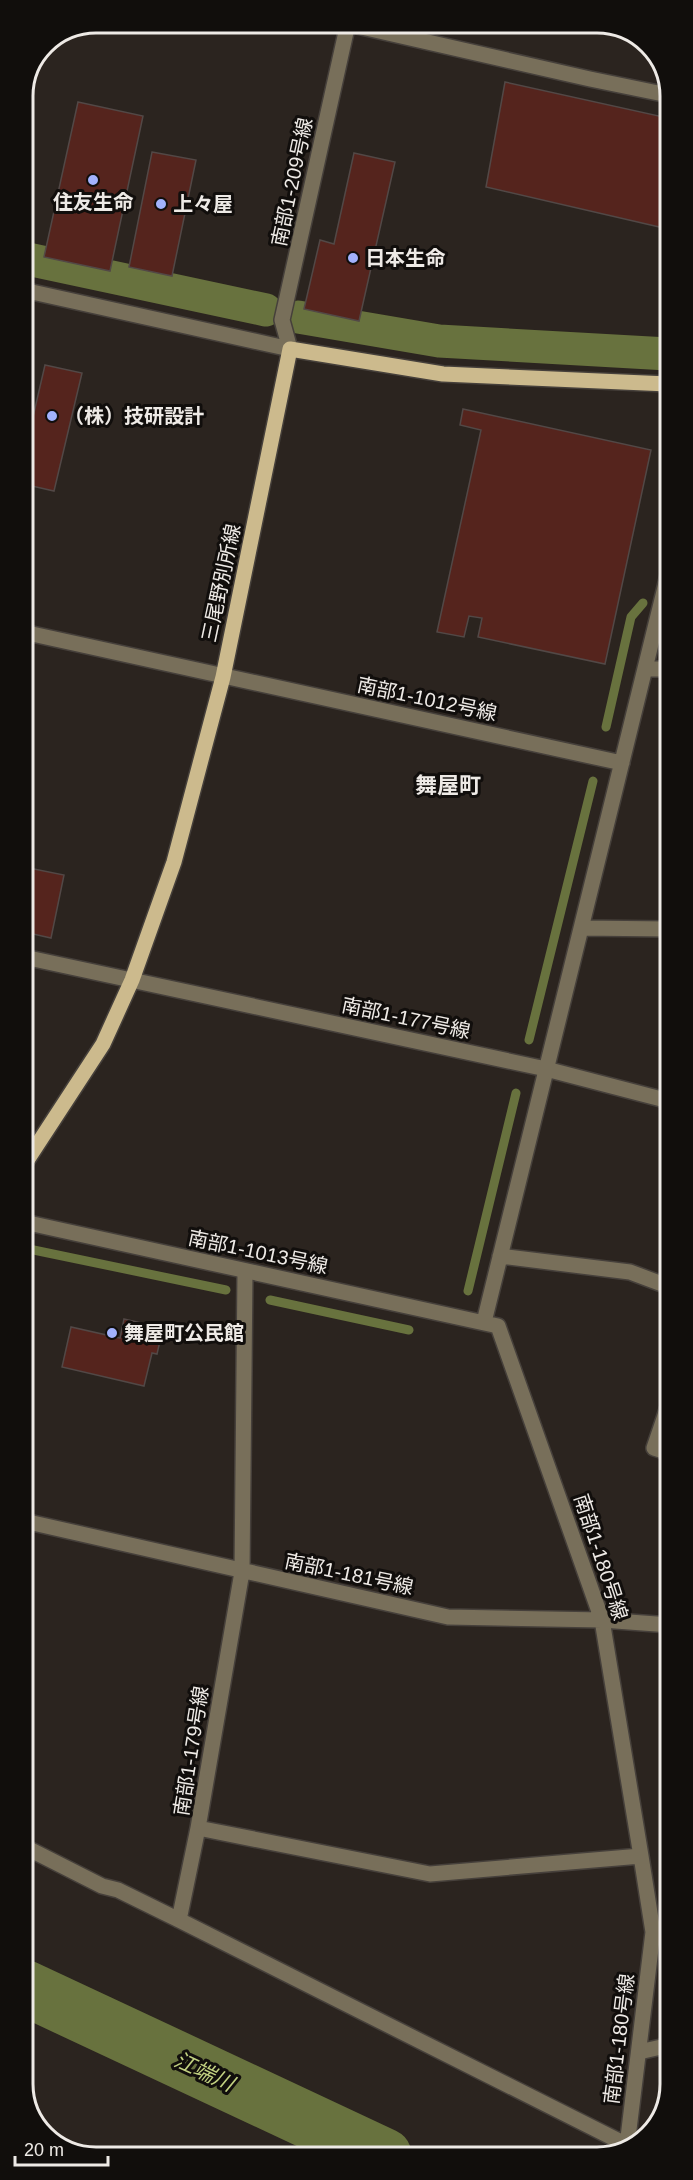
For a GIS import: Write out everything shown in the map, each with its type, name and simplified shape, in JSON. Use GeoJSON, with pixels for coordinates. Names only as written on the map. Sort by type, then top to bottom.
{"type":"FeatureCollection","features":[{"type":"Feature","properties":{"kind":"main road"},"geometry":{"type":"LineString","coordinates":[[291,349],[443,374],[660,384]]}},
{"type":"Feature","properties":{"kind":"main road","name":"三尾野別所線"},"geometry":{"type":"LineString","coordinates":[[33,1152],[103,1044],[132,980],[174,862],[223,677],[291,349]]}},
{"type":"Feature","properties":{"kind":"street","name":"南部1-209号線"},"geometry":{"type":"LineString","coordinates":[[291,349],[282,320],[345,33]]}},
{"type":"Feature","properties":{"kind":"street"},"geometry":{"type":"LineString","coordinates":[[390,33],[660,93]]}},
{"type":"Feature","properties":{"kind":"street"},"geometry":{"type":"LineString","coordinates":[[33,292],[291,349]]}},
{"type":"Feature","properties":{"kind":"street"},"geometry":{"type":"LineString","coordinates":[[484,1322],[660,609]]}},
{"type":"Feature","properties":{"kind":"street","name":"南部1-1012号線"},"geometry":{"type":"LineString","coordinates":[[33,634],[622,763]]}},
{"type":"Feature","properties":{"kind":"street"},"geometry":{"type":"LineString","coordinates":[[646,669],[660,669]]}},
{"type":"Feature","properties":{"kind":"street"},"geometry":{"type":"LineString","coordinates":[[581,928],[660,929]]}},
{"type":"Feature","properties":{"kind":"street","name":"南部1-177号線"},"geometry":{"type":"LineString","coordinates":[[33,959],[546,1069],[660,1099]]}},
{"type":"Feature","properties":{"kind":"street","name":"南部1-1013号線"},"geometry":{"type":"LineString","coordinates":[[33,1224],[245,1272],[484,1322]]}},
{"type":"Feature","properties":{"kind":"street"},"geometry":{"type":"LineString","coordinates":[[500,1256],[630,1272],[660,1283]]}},
{"type":"Feature","properties":{"kind":"street","name":"南部1-179号線"},"geometry":{"type":"LineString","coordinates":[[245,1272],[242,1572],[198,1828],[430,1874],[641,1856]]}},
{"type":"Feature","properties":{"kind":"street","name":"南部1-180号線"},"geometry":{"type":"LineString","coordinates":[[484,1322],[498,1326],[602,1620],[653,1932],[629,2138]]}},
{"type":"Feature","properties":{"kind":"street"},"geometry":{"type":"LineString","coordinates":[[660,1430],[654,1448],[660,1450]]}},
{"type":"Feature","properties":{"kind":"street","name":"南部1-181号線"},"geometry":{"type":"LineString","coordinates":[[33,1523],[448,1617],[602,1620],[660,1624]]}},
{"type":"Feature","properties":{"kind":"street"},"geometry":{"type":"LineString","coordinates":[[179,1920],[198,1828]]}},
{"type":"Feature","properties":{"kind":"street"},"geometry":{"type":"LineString","coordinates":[[33,1851],[102,1886],[118,1890],[179,1920],[621,2142]]}},
{"type":"Feature","properties":{"kind":"street"},"geometry":{"type":"LineString","coordinates":[[639,2052],[660,2047]]}},
{"type":"Feature","properties":{"kind":"building"},"geometry":{"type":"Polygon","coordinates":[[[505,82],[660,116],[660,227],[486,187],[505,82]]]}},
{"type":"Feature","properties":{"kind":"building"},"geometry":{"type":"Polygon","coordinates":[[[78,102],[143,116],[110,271],[44,257],[78,102]]]}},
{"type":"Feature","properties":{"kind":"building"},"geometry":{"type":"Polygon","coordinates":[[[152,152],[196,160],[172,276],[129,267],[152,152]]]}},
{"type":"Feature","properties":{"kind":"building"},"geometry":{"type":"Polygon","coordinates":[[[354,153],[395,162],[359,321],[304,309],[320,240],[334,244],[354,153]]]}},
{"type":"Feature","properties":{"kind":"building","name":"（株）技研設計"},"geometry":{"type":"Polygon","coordinates":[[[45,365],[82,373],[54,491],[33,486],[33,417],[45,365]]]}},
{"type":"Feature","properties":{"kind":"building"},"geometry":{"type":"Polygon","coordinates":[[[463,409],[651,450],[605,664],[478,637],[482,618],[469,616],[464,637],[437,632],[481,430],[460,425],[463,409]]]}},
{"type":"Feature","properties":{"kind":"building"},"geometry":{"type":"Polygon","coordinates":[[[33,869],[64,875],[51,938],[33,934],[33,869]]]}},
{"type":"Feature","properties":{"kind":"building"},"geometry":{"type":"Polygon","coordinates":[[[124,1319],[163,1328],[157,1354],[152,1353],[144,1386],[62,1367],[71,1327],[120,1338],[124,1319]]]}},
{"type":"Feature","properties":{"kind":"waterway"},"geometry":{"type":"LineString","coordinates":[[33,260],[266,310]]}},
{"type":"Feature","properties":{"kind":"waterway"},"geometry":{"type":"LineString","coordinates":[[298,317],[439,341],[660,354]]}},
{"type":"Feature","properties":{"kind":"waterway"},"geometry":{"type":"LineString","coordinates":[[606,727],[631,617],[643,603]]}},
{"type":"Feature","properties":{"kind":"waterway"},"geometry":{"type":"LineString","coordinates":[[529,1040],[593,781]]}},
{"type":"Feature","properties":{"kind":"waterway"},"geometry":{"type":"LineString","coordinates":[[468,1291],[516,1093]]}},
{"type":"Feature","properties":{"kind":"waterway"},"geometry":{"type":"LineString","coordinates":[[33,1250],[226,1290]]}},
{"type":"Feature","properties":{"kind":"waterway"},"geometry":{"type":"LineString","coordinates":[[270,1300],[409,1330]]}},
{"type":"Feature","properties":{"kind":"waterway","name":"江端川"},"geometry":{"type":"LineString","coordinates":[[33,1992],[365,2147]]}},
{"type":"Feature","properties":{"kind":"place","name":"住友生命"},"geometry":{"type":"Point","coordinates":[93,180]}},
{"type":"Feature","properties":{"kind":"place","name":"上々屋"},"geometry":{"type":"Point","coordinates":[161,204]}},
{"type":"Feature","properties":{"kind":"place","name":"日本生命"},"geometry":{"type":"Point","coordinates":[353,258]}},
{"type":"Feature","properties":{"kind":"place","name":"（株）技研設計"},"geometry":{"type":"Point","coordinates":[52,416]}},
{"type":"Feature","properties":{"kind":"place","name":"舞屋町公民館"},"geometry":{"type":"Point","coordinates":[112,1333]}},
{"type":"Feature","properties":{"kind":"district","name":"舞屋町"},"geometry":{"type":"Point","coordinates":[448,785]}}]}
